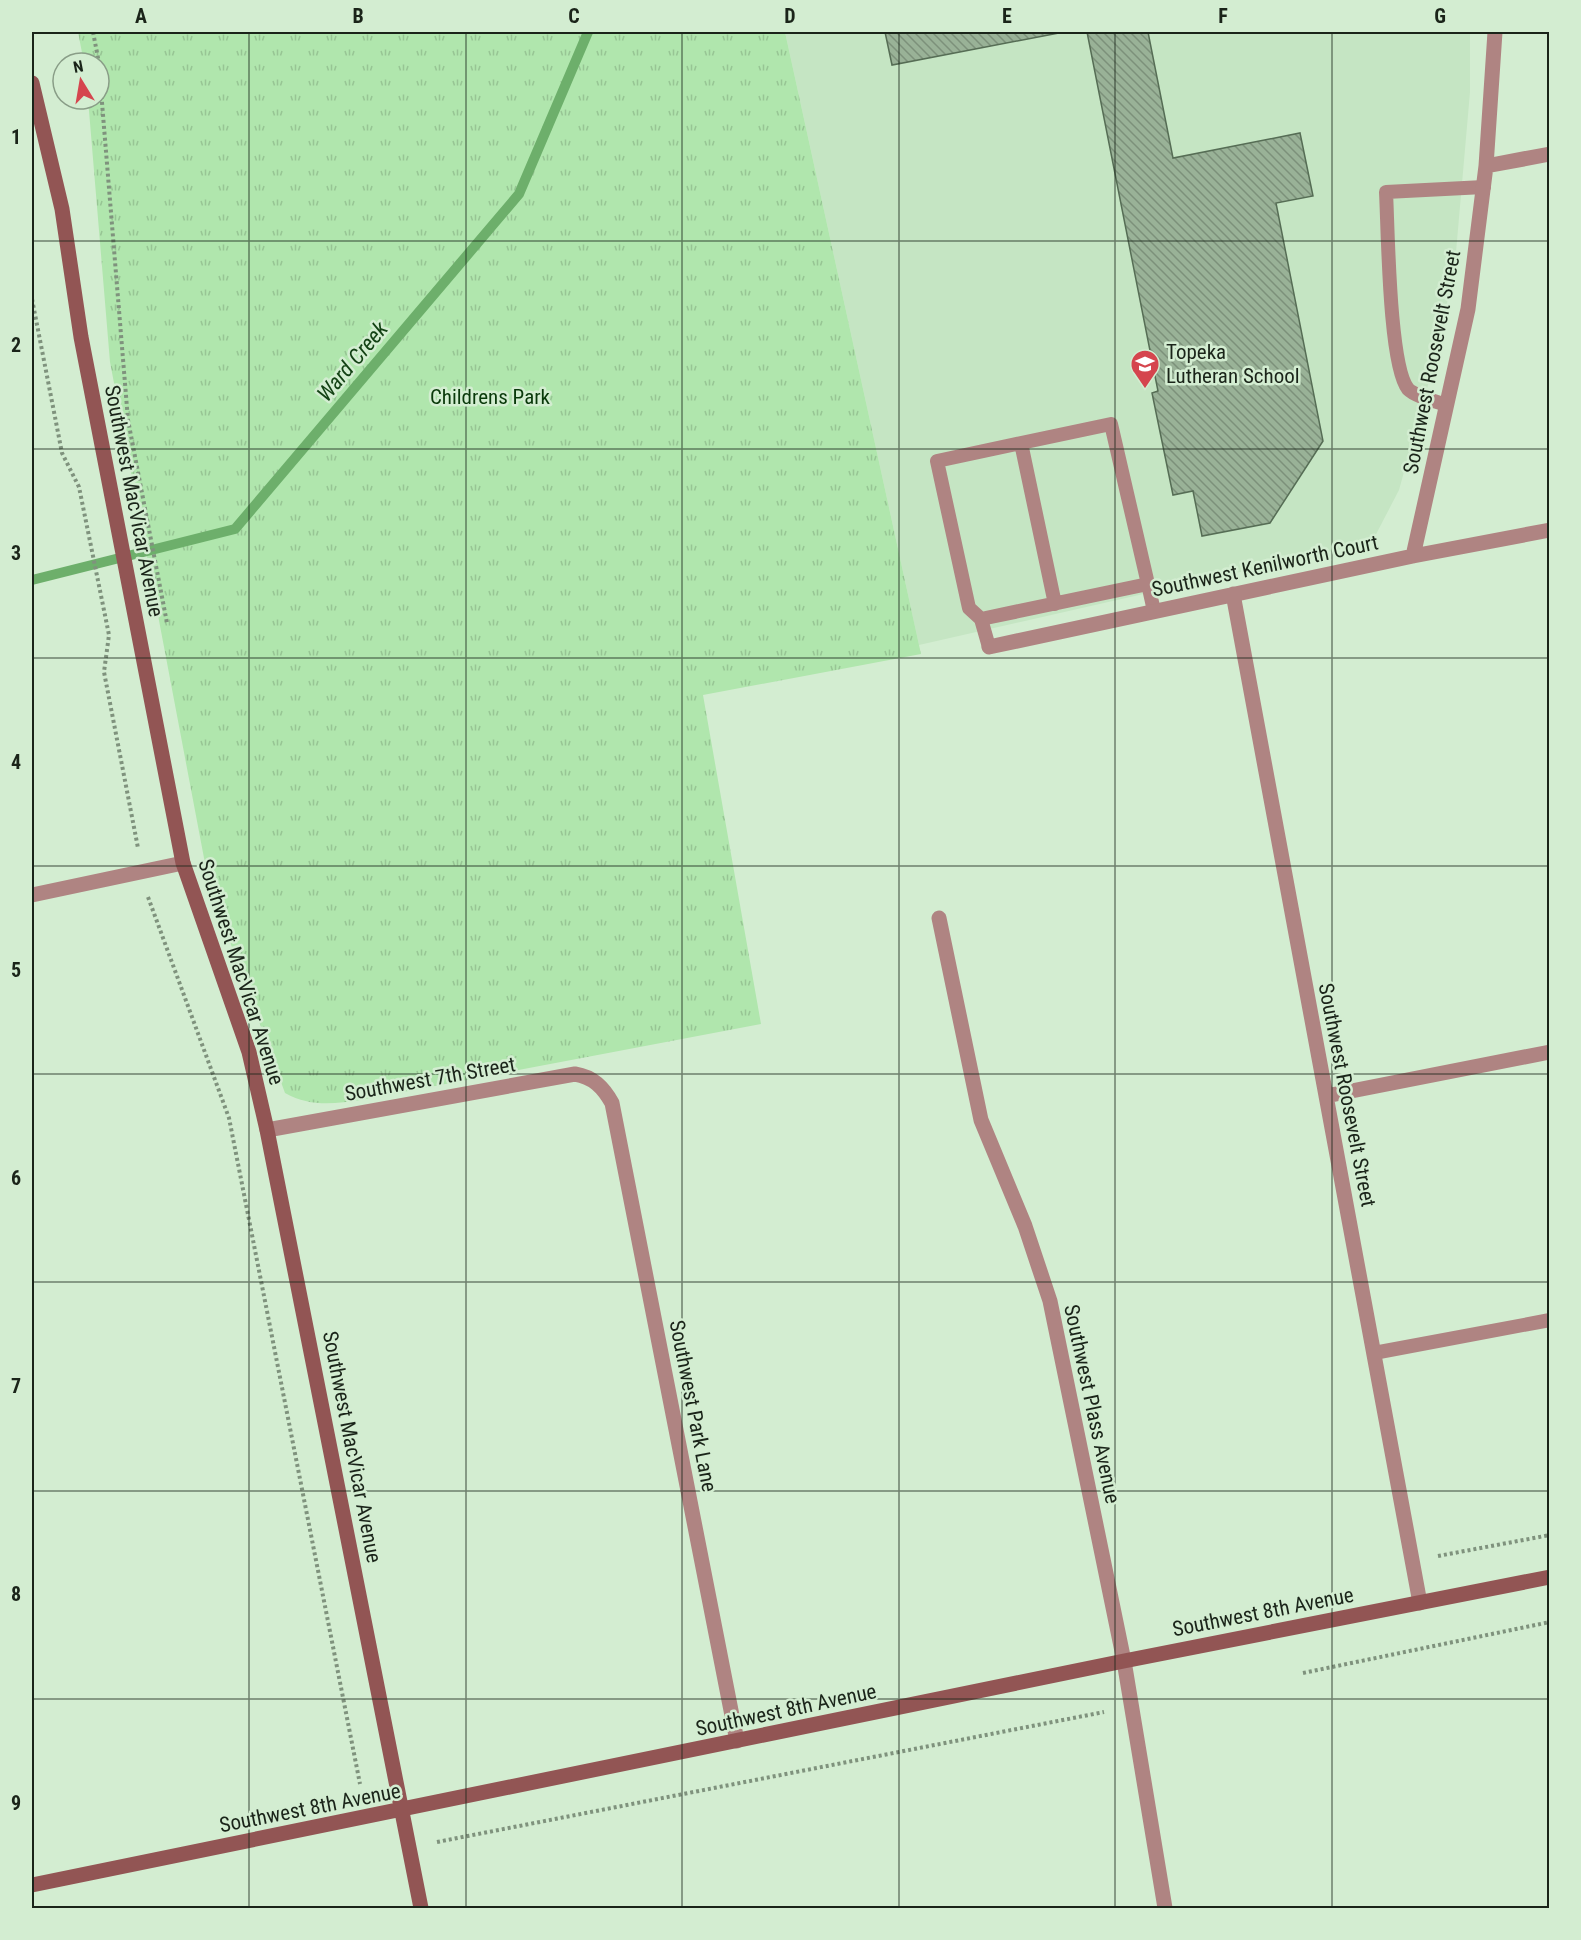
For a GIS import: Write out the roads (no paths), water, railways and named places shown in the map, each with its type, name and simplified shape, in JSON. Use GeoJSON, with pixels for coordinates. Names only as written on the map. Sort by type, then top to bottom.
{"type":"FeatureCollection","features":[{"type":"Feature","properties":{"kind":"street","name":"Southwest Roosevelt Street"},"geometry":{"type":"LineString","coordinates":[[1413,556],[1468,309],[1484,187],[1495,32]]}},
{"type":"Feature","properties":{"kind":"street","name":"Southwest MacVicar Avenue"},"geometry":{"type":"LineString","coordinates":[[32,83],[62,209],[81,338],[183,863],[249,1052],[267,1130],[421,1908]]}},
{"type":"Feature","properties":{"kind":"street"},"geometry":{"type":"LineString","coordinates":[[1486,166],[1550,154]]}},
{"type":"Feature","properties":{"kind":"street","name":"Southwest Kenilworth Court"},"geometry":{"type":"LineString","coordinates":[[989,647],[1413,556],[1550,530]]}},
{"type":"Feature","properties":{"kind":"street","name":"Southwest Roosevelt Street"},"geometry":{"type":"LineString","coordinates":[[1233,594],[1420,1603]]}},
{"type":"Feature","properties":{"kind":"street"},"geometry":{"type":"LineString","coordinates":[[32,895],[183,863]]}},
{"type":"Feature","properties":{"kind":"street","name":"Southwest Plass Avenue"},"geometry":{"type":"LineString","coordinates":[[939,918],[981,1120],[1025,1226],[1050,1301],[1124,1661],[1166,1908]]}},
{"type":"Feature","properties":{"kind":"street"},"geometry":{"type":"LineString","coordinates":[[1326,1096],[1550,1052]]}},
{"type":"Feature","properties":{"kind":"street","name":"Southwest 7th Street"},"geometry":{"type":"LineString","coordinates":[[267,1130],[575,1074],[587,1076],[597,1084]]}},
{"type":"Feature","properties":{"kind":"street","name":"Southwest Park Lane"},"geometry":{"type":"LineString","coordinates":[[597,1084],[612,1103],[737,1741]]}},
{"type":"Feature","properties":{"kind":"street","name":"Southwest 8th Avenue"},"geometry":{"type":"LineString","coordinates":[[32,1885],[403,1811],[1124,1661],[1550,1577]]}},
{"type":"Feature","properties":{"kind":"lane"},"geometry":{"type":"LineString","coordinates":[[1446,405],[1409,390],[1401,375],[1395,338],[1386,192],[1484,187]]}},
{"type":"Feature","properties":{"kind":"lane"},"geometry":{"type":"LineString","coordinates":[[989,647],[981,620],[969,608],[937,461],[1111,424],[1155,610]]}},
{"type":"Feature","properties":{"kind":"lane"},"geometry":{"type":"LineString","coordinates":[[1021,443],[1055,604]]}},
{"type":"Feature","properties":{"kind":"lane"},"geometry":{"type":"LineString","coordinates":[[981,620],[1148,584]]}},
{"type":"Feature","properties":{"kind":"lane"},"geometry":{"type":"LineString","coordinates":[[1374,1353],[1550,1320]]}},
{"type":"Feature","properties":{"kind":"waterway","name":"Ward Creek"},"geometry":{"type":"LineString","coordinates":[[32,580],[235,529],[519,194],[588,32]]}},
{"type":"Feature","properties":{"kind":"place","name":"Topeka Lutheran School"},"geometry":{"type":"Point","coordinates":[1145,390]}},
{"type":"Feature","properties":{"kind":"park label","name":"Childrens Park"},"geometry":{"type":"Point","coordinates":[490,397]}}]}
